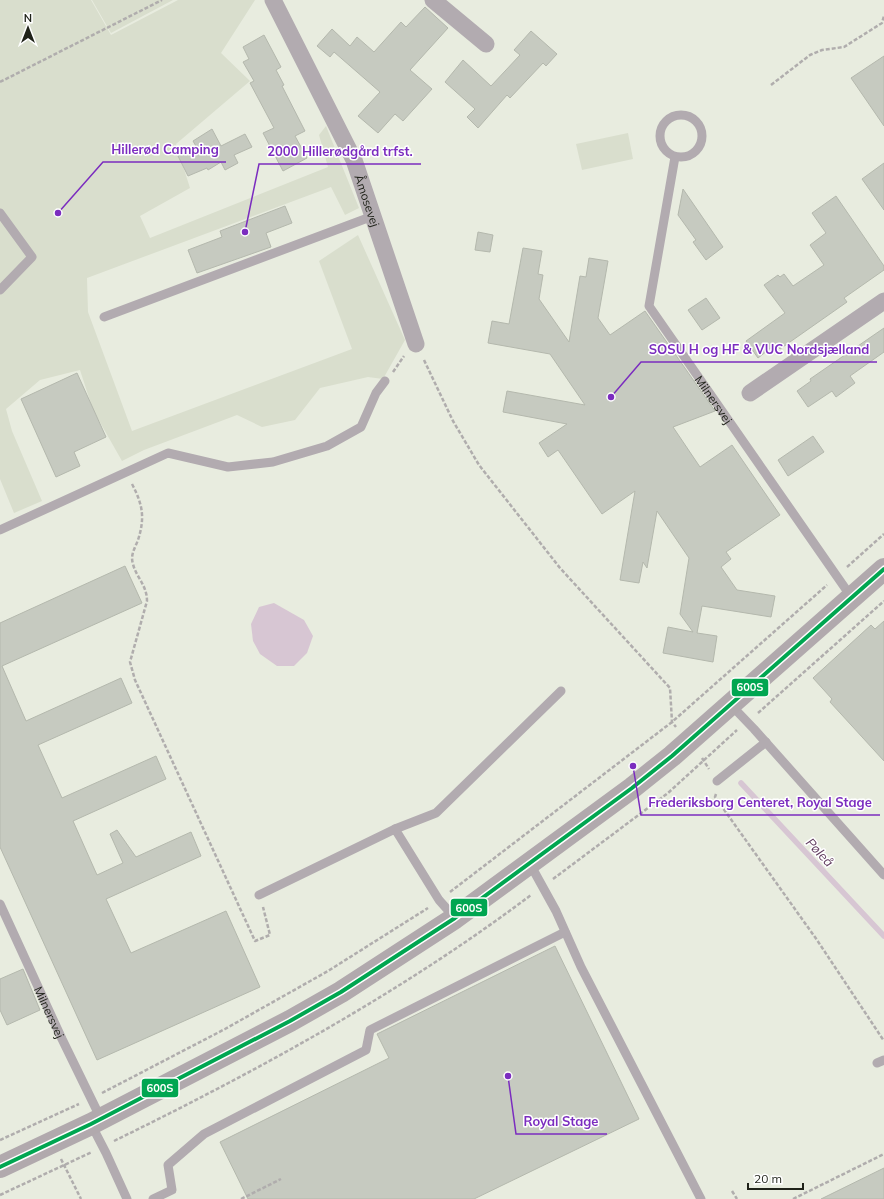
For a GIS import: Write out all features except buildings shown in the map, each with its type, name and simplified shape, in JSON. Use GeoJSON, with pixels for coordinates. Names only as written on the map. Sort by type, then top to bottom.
{"type":"FeatureCollection","features":[{"type":"Feature","properties":{"kind":"street","name":"Åmosevej"},"geometry":{"type":"LineString","coordinates":[[272,0],[354,160],[416,344]]}},
{"type":"Feature","properties":{"kind":"street"},"geometry":{"type":"LineString","coordinates":[[433,0],[486,44]]}},
{"type":"Feature","properties":{"kind":"street"},"geometry":{"type":"LineString","coordinates":[[750,393],[884,301]]}},
{"type":"Feature","properties":{"kind":"street"},"geometry":{"type":"LineString","coordinates":[[0,1167],[96,1122],[310,1010],[352,986],[455,918],[632,788],[672,756],[884,569]]}},
{"type":"Feature","properties":{"kind":"lane"},"geometry":{"type":"LineString","coordinates":[[684,115],[697,122],[702,134],[702,140],[700,146],[691,156],[686,158],[675,157],[663,149],[660,142],[661,128],[670,117],[684,115]]}},
{"type":"Feature","properties":{"kind":"lane","name":"Milnersvej"},"geometry":{"type":"LineString","coordinates":[[675,157],[649,306],[852,598]]}},
{"type":"Feature","properties":{"kind":"lane"},"geometry":{"type":"LineString","coordinates":[[0,213],[32,257],[0,290]]}},
{"type":"Feature","properties":{"kind":"lane"},"geometry":{"type":"LineString","coordinates":[[104,317],[373,216]]}},
{"type":"Feature","properties":{"kind":"lane"},"geometry":{"type":"LineString","coordinates":[[1,527],[168,452],[228,467],[273,462],[327,446],[362,427],[376,393],[386,381]]}},
{"type":"Feature","properties":{"kind":"lane"},"geometry":{"type":"LineString","coordinates":[[259,895],[395,829],[436,813],[561,691]]}},
{"type":"Feature","properties":{"kind":"lane"},"geometry":{"type":"LineString","coordinates":[[730,705],[766,742],[884,875]]}},
{"type":"Feature","properties":{"kind":"lane"},"geometry":{"type":"LineString","coordinates":[[717,781],[766,742]]}},
{"type":"Feature","properties":{"kind":"lane"},"geometry":{"type":"LineString","coordinates":[[395,829],[439,900],[455,918]]}},
{"type":"Feature","properties":{"kind":"lane"},"geometry":{"type":"LineString","coordinates":[[530,864],[556,911],[581,967],[701,1199]]}},
{"type":"Feature","properties":{"kind":"lane","name":"Milnersvej"},"geometry":{"type":"LineString","coordinates":[[0,904],[91,1098],[96,1122],[106,1153],[127,1199]]}},
{"type":"Feature","properties":{"kind":"lane"},"geometry":{"type":"LineString","coordinates":[[154,1199],[172,1190],[168,1165],[204,1134],[366,1050],[370,1030],[565,932]]}},
{"type":"Feature","properties":{"kind":"path"},"geometry":{"type":"LineString","coordinates":[[0,82],[162,0]]}},
{"type":"Feature","properties":{"kind":"path"},"geometry":{"type":"LineString","coordinates":[[771,86],[810,55],[822,50],[844,47],[882,23],[884,16]]}},
{"type":"Feature","properties":{"kind":"path"},"geometry":{"type":"LineString","coordinates":[[386,381],[416,344],[453,422],[479,465],[560,568],[670,688],[672,722]]}},
{"type":"Feature","properties":{"kind":"path"},"geometry":{"type":"LineString","coordinates":[[125,472],[140,499],[142,507],[141,525],[138,541],[134,548],[132,564],[147,594],[145,611],[130,662],[135,680],[255,941],[270,934],[259,895]]}},
{"type":"Feature","properties":{"kind":"path"},"geometry":{"type":"LineString","coordinates":[[0,1140],[91,1098],[225,1029],[328,971],[439,900],[672,722],[884,534]]}},
{"type":"Feature","properties":{"kind":"path"},"geometry":{"type":"LineString","coordinates":[[884,601],[703,760],[717,781],[716,797],[818,940],[884,1040]]}},
{"type":"Feature","properties":{"kind":"path"},"geometry":{"type":"LineString","coordinates":[[793,1199],[884,1154]]}},
{"type":"Feature","properties":{"kind":"path"},"geometry":{"type":"LineString","coordinates":[[0,1195],[64,1165],[81,1199]]}},
{"type":"Feature","properties":{"kind":"path"},"geometry":{"type":"LineString","coordinates":[[241,1199],[281,1179]]}},
{"type":"Feature","properties":{"kind":"path"},"geometry":{"type":"LineString","coordinates":[[732,1191],[737,1199]]}},
{"type":"Feature","properties":{"kind":"green space"},"geometry":{"type":"Polygon","coordinates":[[[0,0],[91,0],[111,35],[178,0],[255,0],[221,53],[250,81],[176,144],[190,188],[140,216],[150,238],[328,167],[319,135],[326,126],[359,208],[345,215],[331,187],[87,278],[88,312],[132,431],[352,349],[319,261],[358,235],[405,340],[383,379],[368,377],[320,388],[295,420],[262,427],[237,415],[144,450],[122,461],[93,410],[80,370],[40,380],[6,409],[12,431],[42,501],[14,513],[0,479],[0,0]]]}},
{"type":"Feature","properties":{"kind":"green space"},"geometry":{"type":"Polygon","coordinates":[[[92,0],[173,0],[111,33],[92,0]]]}},
{"type":"Feature","properties":{"kind":"green space"},"geometry":{"type":"Polygon","coordinates":[[[628,133],[633,159],[582,170],[576,144],[628,133]]]}},
{"type":"Feature","properties":{"kind":"shaded area"},"geometry":{"type":"Polygon","coordinates":[[[274,603],[304,620],[313,636],[307,653],[294,666],[277,666],[260,654],[253,641],[251,624],[259,607],[274,603]]]}},
{"type":"Feature","properties":{"kind":"waterway","name":"Pøleå"},"geometry":{"type":"LineString","coordinates":[[741,783],[884,936]]}},
{"type":"Feature","properties":{"kind":"transit line","name":"600S"},"geometry":{"type":"LineString","coordinates":[[0,1167],[91,1124],[290,1021],[341,992],[455,918],[632,788],[672,756],[884,569]]}},
{"type":"Feature","properties":{"kind":"place","name":"Hillerød Camping"},"geometry":{"type":"Point","coordinates":[58,213]}},
{"type":"Feature","properties":{"kind":"place","name":"2000 Hillerødgård trfst."},"geometry":{"type":"Point","coordinates":[245,232]}},
{"type":"Feature","properties":{"kind":"place","name":"SOSU H og HF & VUC Nordsjælland"},"geometry":{"type":"Point","coordinates":[611,397]}},
{"type":"Feature","properties":{"kind":"place","name":"Frederiksborg Centeret, Royal Stage"},"geometry":{"type":"Point","coordinates":[633,766]}},
{"type":"Feature","properties":{"kind":"place","name":"Royal Stage"},"geometry":{"type":"Point","coordinates":[508,1076]}}]}
